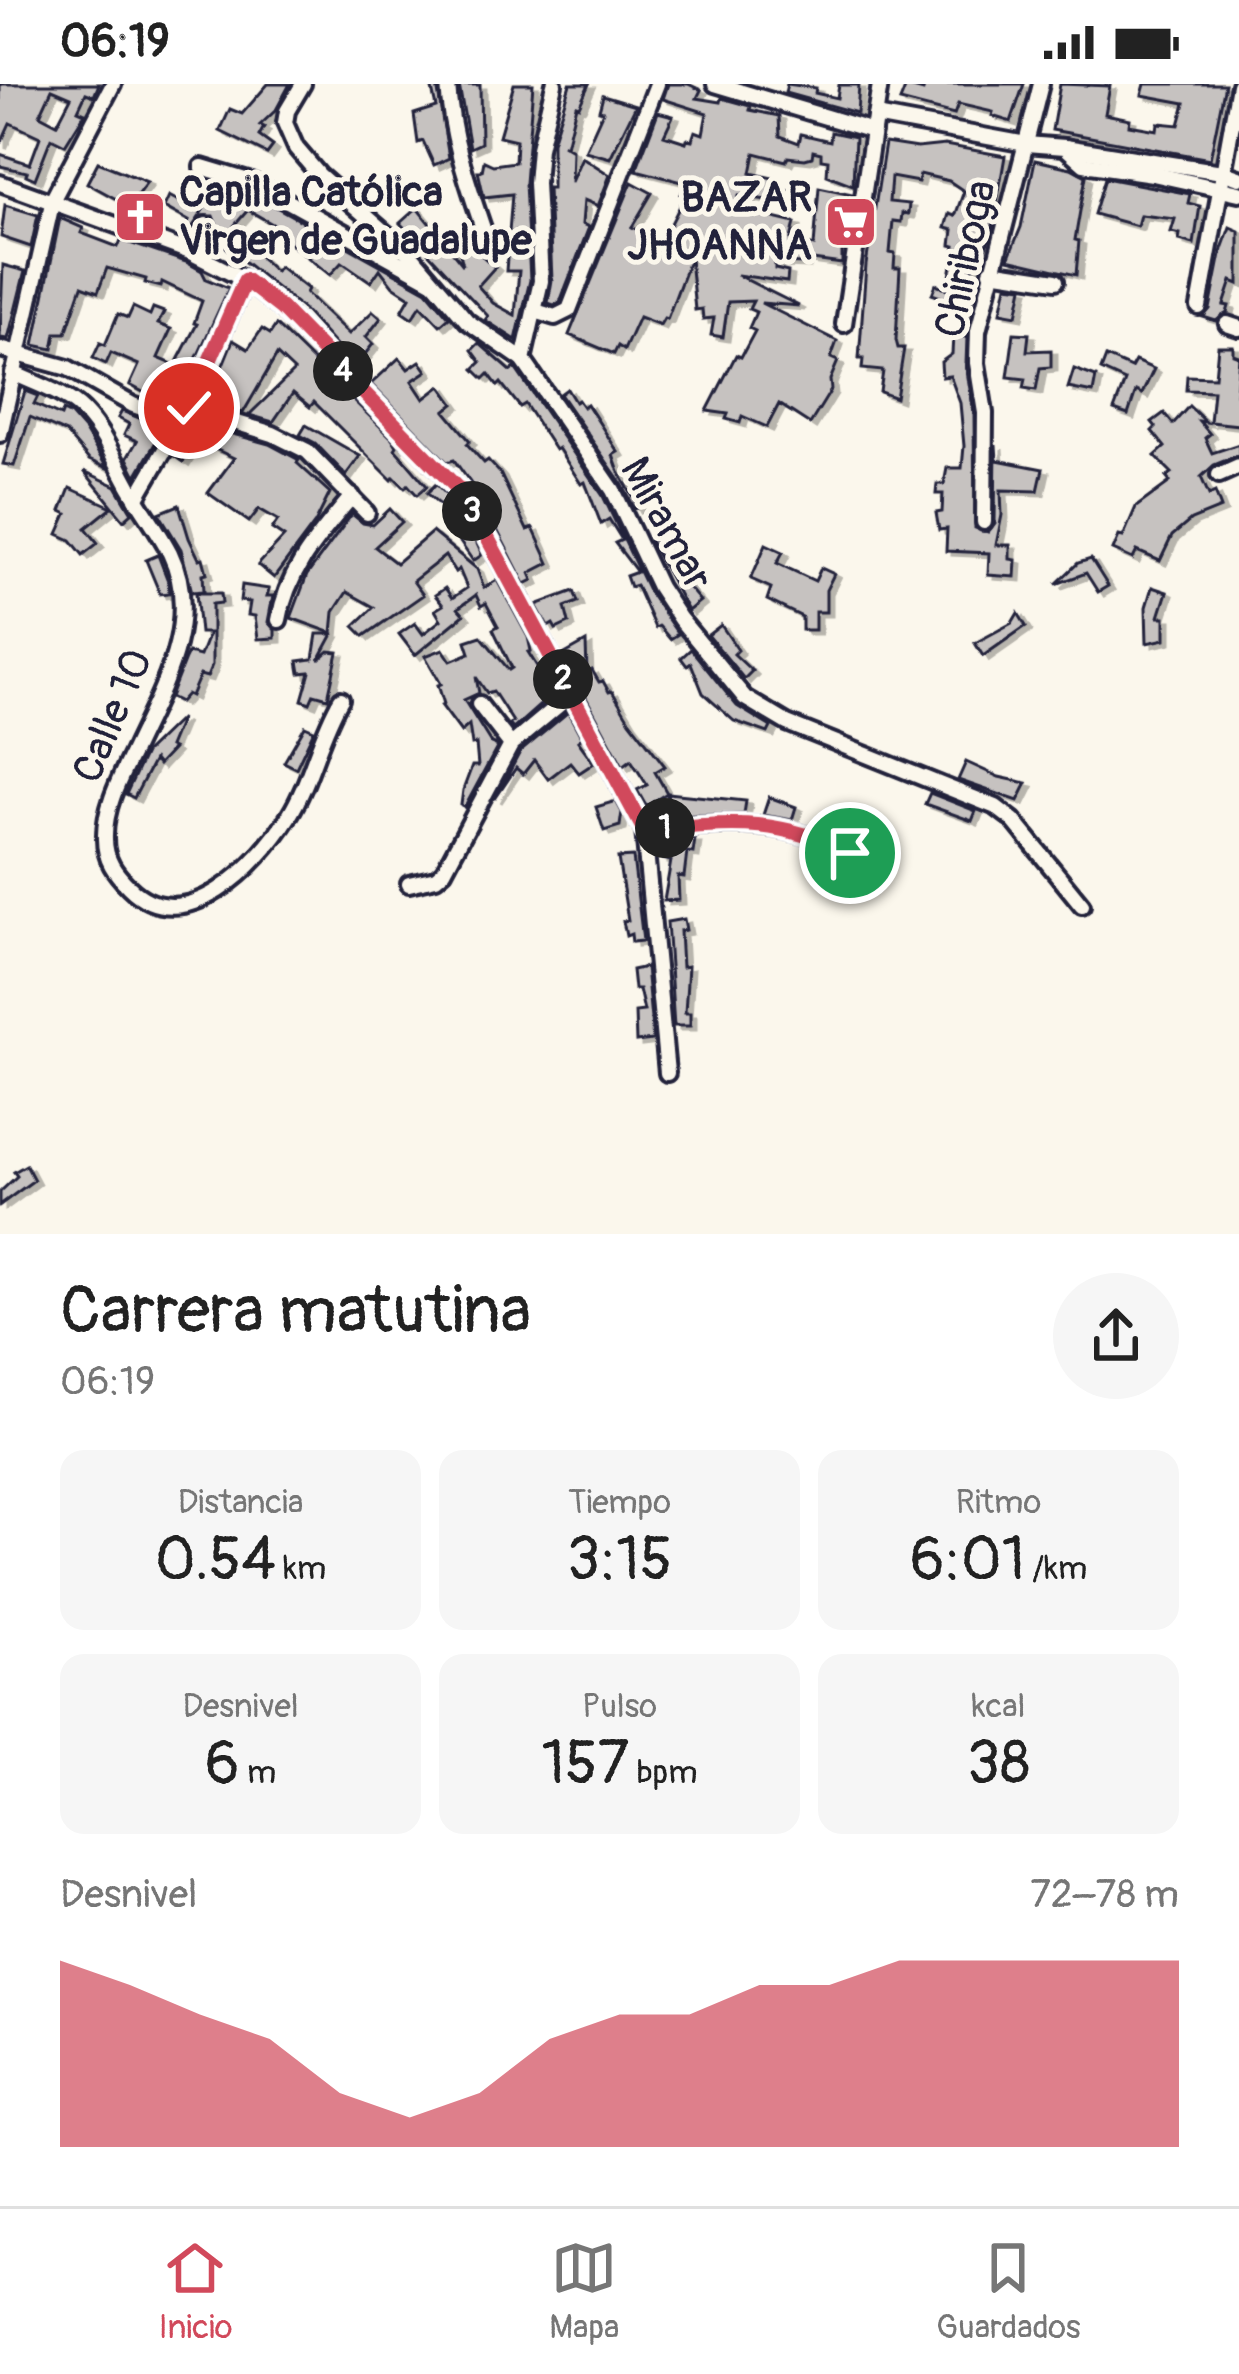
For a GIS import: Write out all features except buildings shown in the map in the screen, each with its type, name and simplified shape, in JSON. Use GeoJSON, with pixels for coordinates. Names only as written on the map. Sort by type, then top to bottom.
{"type":"FeatureCollection","features":[{"type":"Feature","properties":{"kind":"street"},"geometry":{"type":"LineString","coordinates":[[0,434],[53,199],[113,84]]}},
{"type":"Feature","properties":{"kind":"street","name":"Miramar"},"geometry":{"type":"LineString","coordinates":[[304,84],[285,123],[296,148],[436,283],[467,321],[524,360],[613,490],[680,620],[746,698],[787,723],[996,807],[1082,905]]}},
{"type":"Feature","properties":{"kind":"street"},"geometry":{"type":"LineString","coordinates":[[448,84],[459,152],[490,249]]}},
{"type":"Feature","properties":{"kind":"street"},"geometry":{"type":"LineString","coordinates":[[524,360],[541,281],[536,183],[554,84]]}},
{"type":"Feature","properties":{"kind":"street"},"geometry":{"type":"LineString","coordinates":[[535,311],[555,317],[569,310],[657,84]]}},
{"type":"Feature","properties":{"kind":"street"},"geometry":{"type":"LineString","coordinates":[[716,84],[874,123],[1065,147],[1239,178]]}},
{"type":"Feature","properties":{"kind":"street"},"geometry":{"type":"LineString","coordinates":[[844,324],[880,84]]}},
{"type":"Feature","properties":{"kind":"street","name":"Chiriboga"},"geometry":{"type":"LineString","coordinates":[[984,522],[985,412],[977,363],[978,332],[1042,84]]}},
{"type":"Feature","properties":{"kind":"street"},"geometry":{"type":"LineString","coordinates":[[1199,307],[1239,85]]}},
{"type":"Feature","properties":{"kind":"street"},"geometry":{"type":"LineString","coordinates":[[1065,147],[1084,164],[1239,193]]}},
{"type":"Feature","properties":{"kind":"street"},"geometry":{"type":"LineString","coordinates":[[202,167],[255,183],[436,283]]}},
{"type":"Feature","properties":{"kind":"street"},"geometry":{"type":"LineString","coordinates":[[0,182],[190,252],[245,280],[281,308],[465,496],[644,830],[667,1073]]}},
{"type":"Feature","properties":{"kind":"street"},"geometry":{"type":"LineString","coordinates":[[190,252],[206,225]]}},
{"type":"Feature","properties":{"kind":"street"},"geometry":{"type":"LineString","coordinates":[[991,271],[1056,281]]}},
{"type":"Feature","properties":{"kind":"street"},"geometry":{"type":"LineString","coordinates":[[136,500],[185,415],[245,280]]}},
{"type":"Feature","properties":{"kind":"street"},"geometry":{"type":"LineString","coordinates":[[0,349],[68,368],[133,405],[273,434],[308,452],[368,513]]}},
{"type":"Feature","properties":{"kind":"street","name":"Calle 10"},"geometry":{"type":"LineString","coordinates":[[13,373],[81,409],[172,558],[180,594],[176,658],[108,813],[107,858],[136,894],[154,904],[175,907],[201,900],[261,854],[291,814],[322,731],[340,699]]}},
{"type":"Feature","properties":{"kind":"street"},"geometry":{"type":"LineString","coordinates":[[1220,475],[1239,466]]}},
{"type":"Feature","properties":{"kind":"street"},"geometry":{"type":"LineString","coordinates":[[279,620],[294,571],[352,496]]}},
{"type":"Feature","properties":{"kind":"street"},"geometry":{"type":"LineString","coordinates":[[409,884],[436,878],[444,871],[511,745],[572,694]]}},
{"type":"Feature","properties":{"kind":"street"},"geometry":{"type":"LineString","coordinates":[[479,704],[511,745]]}},
{"type":"Feature","properties":{"kind":"street"},"geometry":{"type":"LineString","coordinates":[[644,830],[756,824],[815,836],[850,853]]}},
{"type":"Feature","properties":{"kind":"place","name":"Capilla Católica Virgen de Guadalupe"},"geometry":{"type":"Point","coordinates":[140,217]}},
{"type":"Feature","properties":{"kind":"place","name":"BAZAR JHOANNA"},"geometry":{"type":"Point","coordinates":[851,222]}},
{"type":"Feature","properties":{"kind":"route"},"geometry":{"type":"LineString","coordinates":[[189,408],[245,280],[281,308],[465,496],[644,830],[756,824],[815,836],[850,853]]}}]}
